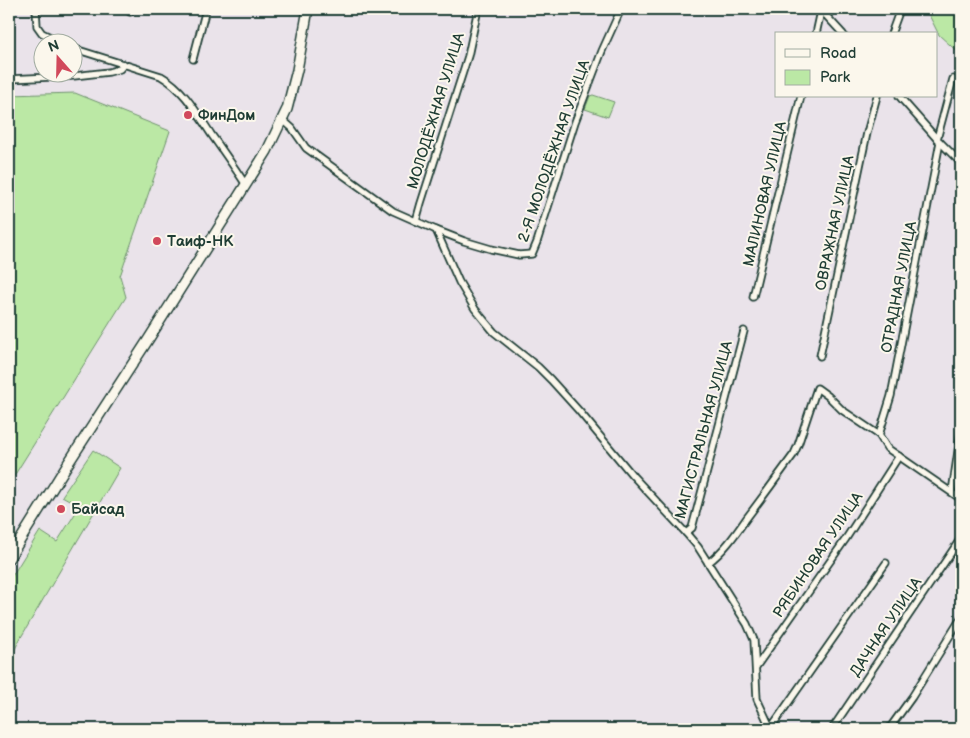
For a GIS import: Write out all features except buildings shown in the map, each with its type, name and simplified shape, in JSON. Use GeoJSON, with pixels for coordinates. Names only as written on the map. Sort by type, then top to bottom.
{"type":"FeatureCollection","features":[{"type":"Feature","properties":{"kind":"main road"},"geometry":{"type":"LineString","coordinates":[[9,558],[267,151],[283,120],[292,93],[308,9]]}},
{"type":"Feature","properties":{"kind":"street"},"geometry":{"type":"LineString","coordinates":[[36,9],[37,26],[42,32]]}},
{"type":"Feature","properties":{"kind":"street"},"geometry":{"type":"LineString","coordinates":[[193,59],[206,9]]}},
{"type":"Feature","properties":{"kind":"street","name":"МОЛОДЁЖНАЯ УЛИЦА"},"geometry":{"type":"LineString","coordinates":[[416,221],[468,56],[478,9]]}},
{"type":"Feature","properties":{"kind":"street","name":"2-Я МОЛОДЁЖНАЯ УЛИЦА"},"geometry":{"type":"LineString","coordinates":[[283,120],[292,128],[306,148],[393,211],[464,241],[519,255],[532,254],[575,122],[602,51],[621,9]]}},
{"type":"Feature","properties":{"kind":"street"},"geometry":{"type":"LineString","coordinates":[[816,32],[821,10]]}},
{"type":"Feature","properties":{"kind":"street"},"geometry":{"type":"LineString","coordinates":[[821,10],[841,32]]}},
{"type":"Feature","properties":{"kind":"street"},"geometry":{"type":"LineString","coordinates":[[892,32],[899,12]]}},
{"type":"Feature","properties":{"kind":"street"},"geometry":{"type":"LineString","coordinates":[[82,51],[160,76],[179,89],[246,186]]}},
{"type":"Feature","properties":{"kind":"street"},"geometry":{"type":"LineString","coordinates":[[9,80],[109,72],[120,69],[124,64]]}},
{"type":"Feature","properties":{"kind":"street","name":"ОТРАДНАЯ УЛИЦА"},"geometry":{"type":"LineString","coordinates":[[879,435],[891,396],[938,140],[953,79]]}},
{"type":"Feature","properties":{"kind":"street","name":"МАЛИНОВАЯ УЛИЦА"},"geometry":{"type":"LineString","coordinates":[[753,297],[801,98]]}},
{"type":"Feature","properties":{"kind":"street","name":"ОВРАЖНАЯ УЛИЦА"},"geometry":{"type":"LineString","coordinates":[[820,356],[866,133],[876,98]]}},
{"type":"Feature","properties":{"kind":"street"},"geometry":{"type":"LineString","coordinates":[[902,98],[961,163]]}},
{"type":"Feature","properties":{"kind":"street"},"geometry":{"type":"LineString","coordinates":[[436,230],[459,282],[475,309],[494,332],[538,367],[551,380],[633,476],[686,533],[708,563],[747,624],[754,640],[757,699],[771,729]]}},
{"type":"Feature","properties":{"kind":"street","name":"МАГИСТРАЛЬНАЯ УЛИЦА"},"geometry":{"type":"LineString","coordinates":[[686,533],[692,528],[744,331]]}},
{"type":"Feature","properties":{"kind":"street"},"geometry":{"type":"LineString","coordinates":[[708,563],[738,531],[794,454],[817,388],[842,410],[879,435],[887,448],[961,499]]}},
{"type":"Feature","properties":{"kind":"street"},"geometry":{"type":"LineString","coordinates":[[952,492],[961,431]]}},
{"type":"Feature","properties":{"kind":"street","name":"РЯБИНОВАЯ УЛИЦА"},"geometry":{"type":"LineString","coordinates":[[756,666],[845,540],[899,456]]}},
{"type":"Feature","properties":{"kind":"street","name":"ДАЧНАЯ УЛИЦА"},"geometry":{"type":"LineString","coordinates":[[832,729],[961,538]]}},
{"type":"Feature","properties":{"kind":"street"},"geometry":{"type":"LineString","coordinates":[[771,729],[886,564]]}},
{"type":"Feature","properties":{"kind":"street"},"geometry":{"type":"LineString","coordinates":[[889,729],[912,697],[961,618]]}},
{"type":"Feature","properties":{"kind":"green space"},"geometry":{"type":"Polygon","coordinates":[[[922,9],[961,9],[961,55],[939,35],[927,11],[922,9]]]}},
{"type":"Feature","properties":{"kind":"green space"},"geometry":{"type":"Polygon","coordinates":[[[75,93],[170,131],[120,276],[126,297],[9,484],[9,95],[75,93]]]}},
{"type":"Feature","properties":{"kind":"green space"},"geometry":{"type":"Polygon","coordinates":[[[593,95],[614,102],[608,117],[585,109],[590,96],[593,95]]]}},
{"type":"Feature","properties":{"kind":"green space"},"geometry":{"type":"Polygon","coordinates":[[[93,450],[120,468],[9,661],[9,581],[40,531],[57,542],[80,506],[62,496],[93,450]]]}},
{"type":"Feature","properties":{"kind":"place","name":"ФинДом"},"geometry":{"type":"Point","coordinates":[188,115]}},
{"type":"Feature","properties":{"kind":"place","name":"Таиф-НК"},"geometry":{"type":"Point","coordinates":[157,241]}},
{"type":"Feature","properties":{"kind":"place","name":"Байсад"},"geometry":{"type":"Point","coordinates":[61,509]}}]}
